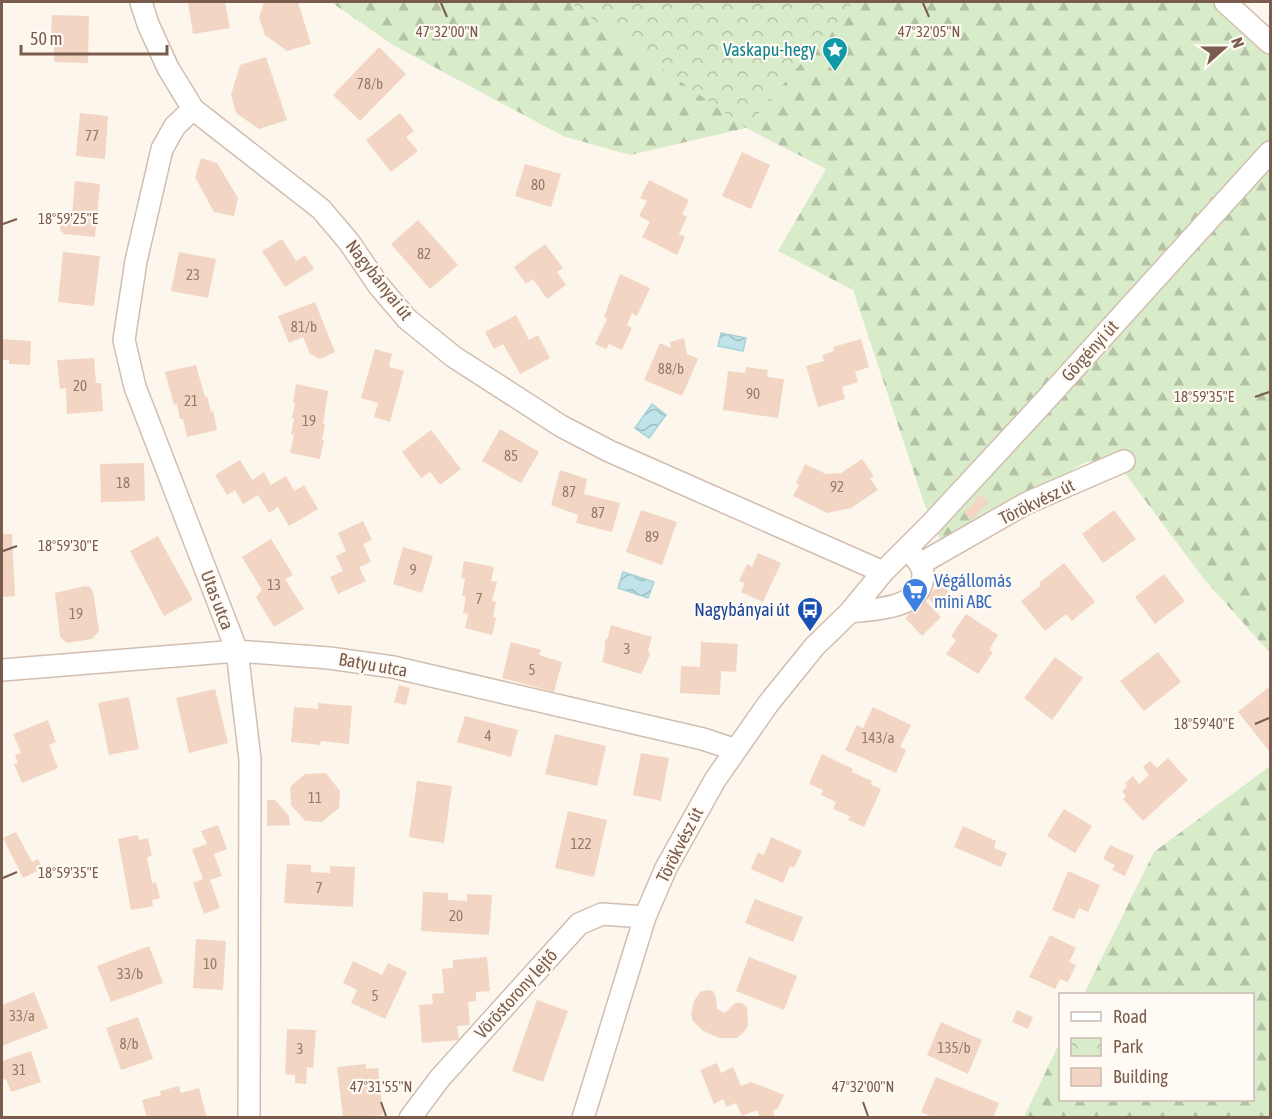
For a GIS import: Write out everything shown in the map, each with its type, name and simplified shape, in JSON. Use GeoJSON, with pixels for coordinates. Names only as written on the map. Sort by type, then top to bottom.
{"type":"FeatureCollection","features":[{"type":"Feature","properties":{"kind":"street","name":"Nagybányai út"},"geometry":{"type":"LineString","coordinates":[[141,2],[148,24],[168,68],[193,109],[321,209],[407,319],[454,357],[561,426],[609,451],[883,572]]}},
{"type":"Feature","properties":{"kind":"street"},"geometry":{"type":"LineString","coordinates":[[1225,2],[1270,43]]}},
{"type":"Feature","properties":{"kind":"street","name":"Utas utca"},"geometry":{"type":"LineString","coordinates":[[193,109],[174,126],[162,149],[136,261],[124,340],[135,387],[237,651],[250,759],[249,1118]]}},
{"type":"Feature","properties":{"kind":"street","name":"Görgényi út"},"geometry":{"type":"LineString","coordinates":[[914,556],[1042,404],[1270,152]]}},
{"type":"Feature","properties":{"kind":"street","name":"Törökvész út"},"geometry":{"type":"LineString","coordinates":[[583,1118],[645,917],[666,868],[715,780],[768,704],[815,646],[849,612],[883,572],[1025,504],[1124,461]]}},
{"type":"Feature","properties":{"kind":"street"},"geometry":{"type":"LineString","coordinates":[[849,612],[895,606],[920,590],[924,572],[914,556]]}},
{"type":"Feature","properties":{"kind":"street","name":"Batyu utca"},"geometry":{"type":"LineString","coordinates":[[2,670],[237,651],[329,658],[393,667],[703,739],[736,750]]}},
{"type":"Feature","properties":{"kind":"street","name":"Vöröstorony lejtő"},"geometry":{"type":"LineString","coordinates":[[410,1118],[440,1078],[579,924],[602,914],[645,917]]}},
{"type":"Feature","properties":{"kind":"green space"},"geometry":{"type":"Polygon","coordinates":[[[331,2],[1225,2],[1270,43],[1270,653],[1204,579],[1115,460],[1086,462],[976,524],[943,546],[924,503],[853,290],[778,251],[826,169],[746,128],[630,155],[563,136],[393,45],[331,2]]]}},
{"type":"Feature","properties":{"kind":"green space"},"geometry":{"type":"Polygon","coordinates":[[[569,2],[854,2],[746,128],[569,2]]]}},
{"type":"Feature","properties":{"kind":"green space"},"geometry":{"type":"Polygon","coordinates":[[[1270,766],[1270,1117],[1024,1117],[1059,1044],[1059,1101],[1254,1101],[1254,993],[1084,993],[1154,852],[1270,766]]]}},
{"type":"Feature","properties":{"kind":"water"},"geometry":{"type":"Polygon","coordinates":[[[721,333],[746,338],[743,351],[718,346],[721,333]]]}},
{"type":"Feature","properties":{"kind":"water"},"geometry":{"type":"Polygon","coordinates":[[[652,404],[666,415],[649,438],[635,428],[652,404]]]}},
{"type":"Feature","properties":{"kind":"water"},"geometry":{"type":"Polygon","coordinates":[[[623,572],[654,582],[648,598],[618,588],[623,572]]]}},
{"type":"Feature","properties":{"kind":"building"},"geometry":{"type":"Polygon","coordinates":[[[188,2],[225,2],[230,28],[193,34],[188,2]]]}},
{"type":"Feature","properties":{"kind":"building"},"geometry":{"type":"Polygon","coordinates":[[[264,2],[298,2],[311,44],[287,51],[265,35],[259,18],[264,2]]]}},
{"type":"Feature","properties":{"kind":"building"},"geometry":{"type":"Polygon","coordinates":[[[52,15],[89,16],[88,63],[54,62],[54,36],[51,36],[52,15]]]}},
{"type":"Feature","properties":{"kind":"building"},"geometry":{"type":"Polygon","coordinates":[[[379,47],[406,74],[360,121],[333,95],[379,47]]]}},
{"type":"Feature","properties":{"kind":"building"},"geometry":{"type":"Polygon","coordinates":[[[266,57],[287,120],[259,129],[236,113],[231,95],[240,65],[266,57]]]}},
{"type":"Feature","properties":{"kind":"building"},"geometry":{"type":"Polygon","coordinates":[[[80,113],[108,116],[105,159],[76,156],[80,113]]]}},
{"type":"Feature","properties":{"kind":"building"},"geometry":{"type":"Polygon","coordinates":[[[400,113],[414,131],[406,137],[418,151],[391,172],[366,140],[400,113]]]}},
{"type":"Feature","properties":{"kind":"building"},"geometry":{"type":"Polygon","coordinates":[[[742,152],[770,165],[751,209],[722,196],[742,152]]]}},
{"type":"Feature","properties":{"kind":"building"},"geometry":{"type":"Polygon","coordinates":[[[201,158],[217,163],[238,198],[234,216],[214,212],[195,177],[201,158]]]}},
{"type":"Feature","properties":{"kind":"building"},"geometry":{"type":"Polygon","coordinates":[[[525,164],[561,174],[551,207],[515,196],[525,164]]]}},
{"type":"Feature","properties":{"kind":"building"},"geometry":{"type":"Polygon","coordinates":[[[649,180],[689,200],[682,214],[687,217],[679,234],[685,237],[677,255],[642,237],[650,222],[639,216],[647,201],[640,198],[649,180]]]}},
{"type":"Feature","properties":{"kind":"building"},"geometry":{"type":"Polygon","coordinates":[[[75,181],[100,184],[95,237],[64,234],[60,230],[61,217],[65,213],[72,214],[75,181]]]}},
{"type":"Feature","properties":{"kind":"building"},"geometry":{"type":"Polygon","coordinates":[[[418,220],[458,265],[430,289],[391,244],[418,220]]]}},
{"type":"Feature","properties":{"kind":"building"},"geometry":{"type":"Polygon","coordinates":[[[282,239],[296,261],[305,255],[314,269],[285,287],[262,251],[282,239]]]}},
{"type":"Feature","properties":{"kind":"building"},"geometry":{"type":"Polygon","coordinates":[[[545,244],[563,268],[557,272],[566,285],[547,299],[533,279],[526,284],[514,267],[545,244]]]}},
{"type":"Feature","properties":{"kind":"building"},"geometry":{"type":"Polygon","coordinates":[[[63,252],[100,256],[94,306],[58,302],[63,252]]]}},
{"type":"Feature","properties":{"kind":"building"},"geometry":{"type":"Polygon","coordinates":[[[179,252],[216,259],[208,298],[171,291],[179,252]]]}},
{"type":"Feature","properties":{"kind":"building"},"geometry":{"type":"Polygon","coordinates":[[[620,274],[650,288],[637,316],[632,313],[627,325],[632,328],[622,350],[609,344],[606,349],[595,344],[607,319],[604,317],[620,274]]]}},
{"type":"Feature","properties":{"kind":"building"},"geometry":{"type":"Polygon","coordinates":[[[315,302],[335,352],[320,359],[310,354],[303,337],[289,343],[278,316],[315,302]]]}},
{"type":"Feature","properties":{"kind":"building"},"geometry":{"type":"Polygon","coordinates":[[[516,315],[529,340],[538,335],[550,358],[520,374],[503,344],[494,349],[485,332],[516,315]]]}},
{"type":"Feature","properties":{"kind":"building"},"geometry":{"type":"Polygon","coordinates":[[[684,338],[687,354],[698,359],[682,396],[644,380],[660,343],[671,348],[670,342],[684,338]]]}},
{"type":"Feature","properties":{"kind":"building"},"geometry":{"type":"Polygon","coordinates":[[[2,339],[31,341],[30,365],[9,364],[9,360],[2,360],[2,339]]]}},
{"type":"Feature","properties":{"kind":"building"},"geometry":{"type":"Polygon","coordinates":[[[861,339],[869,367],[855,372],[858,382],[842,387],[845,399],[818,407],[806,366],[824,361],[822,355],[834,351],[833,347],[861,339]]]}},
{"type":"Feature","properties":{"kind":"building"},"geometry":{"type":"Polygon","coordinates":[[[375,349],[392,354],[389,367],[404,371],[390,422],[374,417],[378,403],[361,398],[375,349]]]}},
{"type":"Feature","properties":{"kind":"building"},"geometry":{"type":"Polygon","coordinates":[[[94,358],[96,383],[101,383],[103,411],[67,414],[66,388],[60,389],[57,360],[94,358]]]}},
{"type":"Feature","properties":{"kind":"building"},"geometry":{"type":"Polygon","coordinates":[[[196,365],[205,397],[207,396],[211,412],[213,411],[217,430],[187,437],[177,404],[174,405],[165,372],[196,365]]]}},
{"type":"Feature","properties":{"kind":"building"},"geometry":{"type":"Polygon","coordinates":[[[746,367],[768,370],[767,377],[784,379],[778,418],[723,410],[728,371],[745,373],[746,367]]]}},
{"type":"Feature","properties":{"kind":"building"},"geometry":{"type":"Polygon","coordinates":[[[296,384],[328,391],[320,459],[290,453],[294,435],[291,434],[296,384]]]}},
{"type":"Feature","properties":{"kind":"building"},"geometry":{"type":"Polygon","coordinates":[[[500,429],[539,452],[521,483],[482,461],[500,429]]]}},
{"type":"Feature","properties":{"kind":"building"},"geometry":{"type":"Polygon","coordinates":[[[431,430],[461,469],[440,485],[430,472],[421,478],[402,452],[431,430]]]}},
{"type":"Feature","properties":{"kind":"building"},"geometry":{"type":"Polygon","coordinates":[[[862,459],[874,476],[870,478],[878,490],[851,508],[827,513],[793,496],[805,464],[826,474],[841,473],[862,459]]]}},
{"type":"Feature","properties":{"kind":"building"},"geometry":{"type":"Polygon","coordinates":[[[240,460],[252,480],[264,472],[271,485],[286,476],[294,491],[304,485],[318,509],[289,526],[278,507],[269,513],[258,495],[243,504],[235,490],[227,495],[215,475],[240,460]]]}},
{"type":"Feature","properties":{"kind":"building"},"geometry":{"type":"Polygon","coordinates":[[[144,463],[145,501],[101,502],[100,464],[144,463]]]}},
{"type":"Feature","properties":{"kind":"building"},"geometry":{"type":"Polygon","coordinates":[[[560,470],[587,479],[584,494],[620,503],[612,532],[576,523],[578,515],[551,505],[560,470]]]}},
{"type":"Feature","properties":{"kind":"building"},"geometry":{"type":"Polygon","coordinates":[[[981,494],[989,502],[972,520],[964,513],[981,494]]]}},
{"type":"Feature","properties":{"kind":"building"},"geometry":{"type":"Polygon","coordinates":[[[641,510],[677,522],[662,565],[626,552],[641,510]]]}},
{"type":"Feature","properties":{"kind":"building"},"geometry":{"type":"Polygon","coordinates":[[[1114,510],[1136,539],[1103,563],[1082,534],[1114,510]]]}},
{"type":"Feature","properties":{"kind":"building"},"geometry":{"type":"Polygon","coordinates":[[[363,521],[372,540],[363,544],[371,562],[359,567],[366,581],[338,594],[330,577],[343,571],[336,556],[346,551],[338,533],[363,521]]]}},
{"type":"Feature","properties":{"kind":"building"},"geometry":{"type":"Polygon","coordinates":[[[2,534],[12,534],[15,596],[2,597],[2,534]]]}},
{"type":"Feature","properties":{"kind":"building"},"geometry":{"type":"Polygon","coordinates":[[[158,536],[193,600],[164,616],[130,551],[158,536]]]}},
{"type":"Feature","properties":{"kind":"building"},"geometry":{"type":"Polygon","coordinates":[[[271,539],[293,575],[285,579],[304,609],[274,627],[256,597],[262,590],[242,557],[271,539]]]}},
{"type":"Feature","properties":{"kind":"building"},"geometry":{"type":"Polygon","coordinates":[[[403,547],[433,556],[422,593],[393,584],[403,547]]]}},
{"type":"Feature","properties":{"kind":"building"},"geometry":{"type":"Polygon","coordinates":[[[758,553],[781,563],[763,602],[741,592],[745,583],[739,581],[747,564],[752,567],[758,553]]]}},
{"type":"Feature","properties":{"kind":"building"},"geometry":{"type":"Polygon","coordinates":[[[464,561],[494,567],[491,581],[497,582],[492,601],[496,602],[493,617],[496,618],[492,635],[465,628],[468,614],[463,613],[466,597],[462,596],[465,579],[461,578],[464,561]]]}},
{"type":"Feature","properties":{"kind":"building"},"geometry":{"type":"Polygon","coordinates":[[[1064,563],[1095,602],[1072,621],[1066,614],[1045,631],[1021,601],[1064,563]]]}},
{"type":"Feature","properties":{"kind":"building"},"geometry":{"type":"Polygon","coordinates":[[[1164,574],[1185,601],[1155,624],[1135,597],[1164,574]]]}},
{"type":"Feature","properties":{"kind":"building"},"geometry":{"type":"Polygon","coordinates":[[[941,584],[949,592],[935,605],[927,597],[941,584]]]}},
{"type":"Feature","properties":{"kind":"building"},"geometry":{"type":"Polygon","coordinates":[[[85,586],[90,587],[93,592],[99,631],[92,639],[67,643],[60,637],[55,593],[85,586]]]}},
{"type":"Feature","properties":{"kind":"building"},"geometry":{"type":"Polygon","coordinates":[[[924,599],[941,617],[922,636],[905,618],[924,599]]]}},
{"type":"Feature","properties":{"kind":"building"},"geometry":{"type":"Polygon","coordinates":[[[966,614],[998,635],[989,650],[993,652],[978,674],[946,654],[956,640],[951,636],[966,614]]]}},
{"type":"Feature","properties":{"kind":"building"},"geometry":{"type":"Polygon","coordinates":[[[611,625],[652,637],[648,650],[650,655],[641,674],[602,662],[605,641],[611,625]]]}},
{"type":"Feature","properties":{"kind":"building"},"geometry":{"type":"Polygon","coordinates":[[[511,642],[541,650],[539,655],[562,662],[554,692],[502,678],[511,642]]]}},
{"type":"Feature","properties":{"kind":"building"},"geometry":{"type":"Polygon","coordinates":[[[701,642],[738,644],[736,672],[721,671],[720,695],[680,693],[681,666],[700,667],[701,642]]]}},
{"type":"Feature","properties":{"kind":"building"},"geometry":{"type":"Polygon","coordinates":[[[1158,652],[1181,682],[1144,711],[1120,681],[1158,652]]]}},
{"type":"Feature","properties":{"kind":"building"},"geometry":{"type":"Polygon","coordinates":[[[1055,657],[1083,678],[1052,720],[1024,698],[1055,657]]]}},
{"type":"Feature","properties":{"kind":"building"},"geometry":{"type":"Polygon","coordinates":[[[399,685],[410,688],[406,705],[394,702],[399,685]]]}},
{"type":"Feature","properties":{"kind":"building"},"geometry":{"type":"Polygon","coordinates":[[[1270,686],[1270,752],[1238,712],[1270,686]]]}},
{"type":"Feature","properties":{"kind":"building"},"geometry":{"type":"Polygon","coordinates":[[[215,689],[228,743],[189,753],[176,698],[215,689]]]}},
{"type":"Feature","properties":{"kind":"building"},"geometry":{"type":"Polygon","coordinates":[[[129,697],[139,749],[109,755],[98,703],[129,697]]]}},
{"type":"Feature","properties":{"kind":"building"},"geometry":{"type":"Polygon","coordinates":[[[318,703],[352,706],[349,744],[321,741],[320,745],[291,742],[294,707],[318,709],[318,703]]]}},
{"type":"Feature","properties":{"kind":"building"},"geometry":{"type":"Polygon","coordinates":[[[873,707],[911,725],[900,747],[906,750],[896,773],[845,750],[857,725],[863,728],[873,707]]]}},
{"type":"Feature","properties":{"kind":"building"},"geometry":{"type":"Polygon","coordinates":[[[465,716],[518,730],[511,757],[457,742],[465,716]]]}},
{"type":"Feature","properties":{"kind":"building"},"geometry":{"type":"Polygon","coordinates":[[[48,720],[56,742],[49,745],[58,768],[22,783],[14,764],[18,763],[15,755],[21,753],[13,734],[48,720]]]}},
{"type":"Feature","properties":{"kind":"building"},"geometry":{"type":"Polygon","coordinates":[[[555,734],[606,746],[597,786],[545,774],[555,734]]]}},
{"type":"Feature","properties":{"kind":"building"},"geometry":{"type":"Polygon","coordinates":[[[641,753],[669,758],[661,801],[633,795],[641,753]]]}},
{"type":"Feature","properties":{"kind":"building"},"geometry":{"type":"Polygon","coordinates":[[[822,754],[853,769],[852,772],[872,781],[870,784],[881,789],[864,827],[848,820],[850,816],[833,809],[836,802],[821,795],[823,790],[809,784],[822,754]]]}},
{"type":"Feature","properties":{"kind":"building"},"geometry":{"type":"Polygon","coordinates":[[[1168,758],[1188,780],[1143,821],[1123,799],[1126,796],[1122,791],[1127,786],[1125,783],[1133,776],[1139,784],[1149,775],[1143,767],[1150,761],[1157,768],[1168,758]]]}},
{"type":"Feature","properties":{"kind":"building"},"geometry":{"type":"Polygon","coordinates":[[[326,773],[340,791],[339,808],[322,822],[305,821],[291,805],[290,787],[305,774],[326,773]]]}},
{"type":"Feature","properties":{"kind":"building"},"geometry":{"type":"Polygon","coordinates":[[[417,781],[452,786],[444,843],[409,837],[417,781]]]}},
{"type":"Feature","properties":{"kind":"building"},"geometry":{"type":"Polygon","coordinates":[[[267,800],[275,800],[289,816],[290,825],[267,826],[267,800]]]}},
{"type":"Feature","properties":{"kind":"building"},"geometry":{"type":"Polygon","coordinates":[[[1064,809],[1092,826],[1075,853],[1047,836],[1064,809]]]}},
{"type":"Feature","properties":{"kind":"building"},"geometry":{"type":"Polygon","coordinates":[[[568,811],[607,820],[594,877],[555,868],[568,811]]]}},
{"type":"Feature","properties":{"kind":"building"},"geometry":{"type":"Polygon","coordinates":[[[218,825],[227,849],[214,854],[222,876],[210,880],[220,908],[204,914],[193,883],[203,879],[192,849],[207,844],[201,831],[218,825]]]}},
{"type":"Feature","properties":{"kind":"building"},"geometry":{"type":"Polygon","coordinates":[[[963,826],[996,841],[994,848],[1007,853],[1001,867],[954,847],[963,826]]]}},
{"type":"Feature","properties":{"kind":"building"},"geometry":{"type":"Polygon","coordinates":[[[16,832],[32,862],[38,859],[43,868],[23,878],[3,838],[16,832]]]}},
{"type":"Feature","properties":{"kind":"building"},"geometry":{"type":"Polygon","coordinates":[[[138,835],[139,840],[148,838],[152,856],[147,857],[152,883],[156,882],[160,898],[152,900],[153,906],[131,910],[118,839],[138,835]]]}},
{"type":"Feature","properties":{"kind":"building"},"geometry":{"type":"Polygon","coordinates":[[[771,837],[802,851],[794,868],[790,866],[783,883],[751,869],[758,852],[764,855],[771,837]]]}},
{"type":"Feature","properties":{"kind":"building"},"geometry":{"type":"Polygon","coordinates":[[[1110,845],[1134,856],[1125,876],[1112,870],[1115,865],[1103,859],[1110,845]]]}},
{"type":"Feature","properties":{"kind":"building"},"geometry":{"type":"Polygon","coordinates":[[[287,864],[311,865],[311,872],[330,873],[330,866],[355,867],[353,907],[284,903],[287,864]]]}},
{"type":"Feature","properties":{"kind":"building"},"geometry":{"type":"Polygon","coordinates":[[[1068,871],[1100,885],[1088,912],[1079,908],[1074,919],[1052,910],[1068,871]]]}},
{"type":"Feature","properties":{"kind":"building"},"geometry":{"type":"Polygon","coordinates":[[[423,892],[448,893],[448,900],[467,901],[467,894],[492,895],[489,935],[421,931],[423,892]]]}},
{"type":"Feature","properties":{"kind":"building"},"geometry":{"type":"Polygon","coordinates":[[[755,899],[803,917],[793,942],[745,923],[755,899]]]}},
{"type":"Feature","properties":{"kind":"building"},"geometry":{"type":"Polygon","coordinates":[[[1050,935],[1076,948],[1069,962],[1076,965],[1068,982],[1060,979],[1055,989],[1029,977],[1050,935]]]}},
{"type":"Feature","properties":{"kind":"building"},"geometry":{"type":"Polygon","coordinates":[[[196,939],[226,941],[223,990],[193,988],[196,939]]]}},
{"type":"Feature","properties":{"kind":"building"},"geometry":{"type":"Polygon","coordinates":[[[149,946],[163,983],[111,1002],[97,966],[149,946]]]}},
{"type":"Feature","properties":{"kind":"building"},"geometry":{"type":"Polygon","coordinates":[[[487,957],[490,991],[476,992],[476,1001],[468,1002],[470,1025],[457,1026],[459,1040],[422,1043],[419,1005],[433,1004],[432,994],[444,993],[442,969],[453,968],[453,960],[487,957]]]}},
{"type":"Feature","properties":{"kind":"building"},"geometry":{"type":"Polygon","coordinates":[[[749,957],[797,976],[784,1010],[736,991],[749,957]]]}},
{"type":"Feature","properties":{"kind":"building"},"geometry":{"type":"Polygon","coordinates":[[[353,961],[382,975],[388,963],[407,972],[385,1019],[351,1003],[357,990],[343,983],[353,961]]]}},
{"type":"Feature","properties":{"kind":"building"},"geometry":{"type":"Polygon","coordinates":[[[713,991],[717,1009],[725,1013],[735,1003],[742,1003],[747,1007],[748,1025],[737,1038],[719,1038],[702,1030],[693,1021],[691,1015],[694,1001],[700,992],[713,991]]]}},
{"type":"Feature","properties":{"kind":"building"},"geometry":{"type":"Polygon","coordinates":[[[34,992],[48,1028],[2,1046],[2,1005],[34,992]]]}},
{"type":"Feature","properties":{"kind":"building"},"geometry":{"type":"Polygon","coordinates":[[[537,1000],[568,1011],[543,1082],[512,1071],[537,1000]]]}},
{"type":"Feature","properties":{"kind":"building"},"geometry":{"type":"Polygon","coordinates":[[[1017,1010],[1033,1017],[1028,1029],[1012,1022],[1017,1010]]]}},
{"type":"Feature","properties":{"kind":"building"},"geometry":{"type":"Polygon","coordinates":[[[138,1017],[153,1059],[121,1070],[106,1028],[138,1017]]]}},
{"type":"Feature","properties":{"kind":"building"},"geometry":{"type":"Polygon","coordinates":[[[941,1022],[982,1040],[968,1074],[927,1055],[941,1022]]]}},
{"type":"Feature","properties":{"kind":"building"},"geometry":{"type":"Polygon","coordinates":[[[287,1029],[316,1030],[313,1068],[307,1067],[306,1084],[295,1083],[295,1075],[285,1074],[287,1029]]]}},
{"type":"Feature","properties":{"kind":"building"},"geometry":{"type":"Polygon","coordinates":[[[31,1051],[41,1082],[11,1092],[6,1079],[2,1080],[2,1061],[31,1051]]]}},
{"type":"Feature","properties":{"kind":"building"},"geometry":{"type":"Polygon","coordinates":[[[717,1063],[721,1073],[733,1067],[741,1086],[751,1082],[784,1095],[778,1108],[773,1111],[775,1117],[760,1118],[757,1110],[742,1116],[736,1103],[727,1107],[723,1099],[714,1104],[700,1070],[717,1063]]]}},
{"type":"Feature","properties":{"kind":"building"},"geometry":{"type":"Polygon","coordinates":[[[366,1064],[366,1069],[378,1068],[383,1115],[343,1118],[337,1067],[366,1064]]]}},
{"type":"Feature","properties":{"kind":"building"},"geometry":{"type":"Polygon","coordinates":[[[936,1077],[999,1103],[993,1118],[934,1118],[921,1112],[936,1077]]]}},
{"type":"Feature","properties":{"kind":"building"},"geometry":{"type":"Polygon","coordinates":[[[179,1086],[181,1093],[199,1088],[207,1118],[147,1118],[142,1100],[161,1095],[160,1091],[179,1086]]]}},
{"type":"Feature","properties":{"kind":"place","name":"Vaskapu-hegy"},"geometry":{"type":"Point","coordinates":[835,73]}},
{"type":"Feature","properties":{"kind":"place","name":"Végállomás mini ABC"},"geometry":{"type":"Point","coordinates":[915,614]}},
{"type":"Feature","properties":{"kind":"place","name":"Nagybányai út"},"geometry":{"type":"Point","coordinates":[810,633]}}]}
